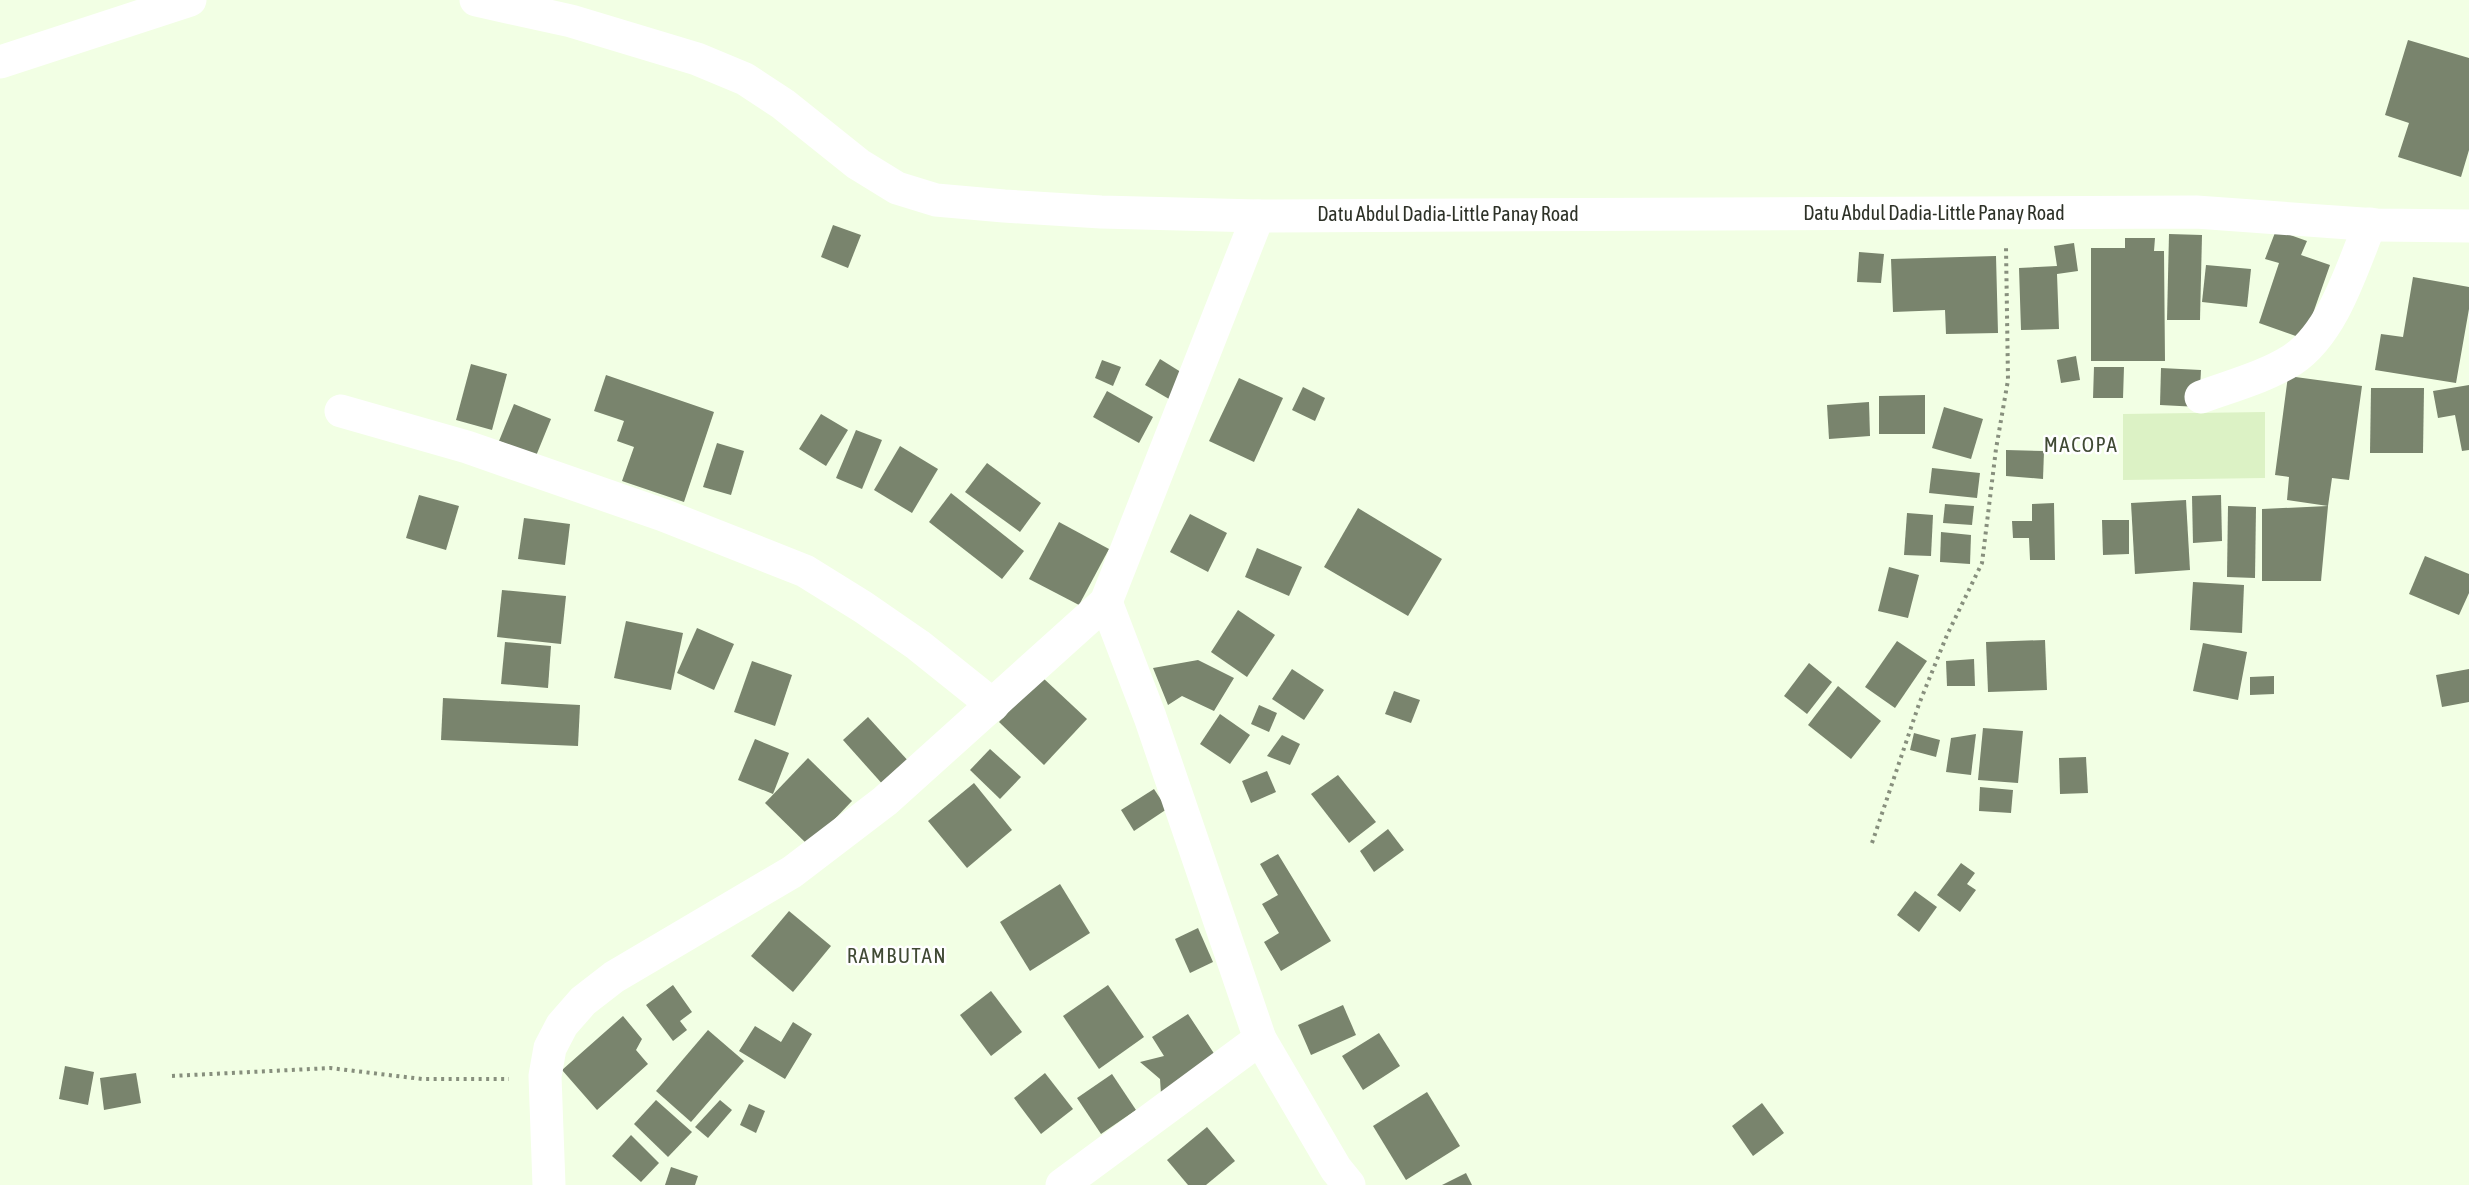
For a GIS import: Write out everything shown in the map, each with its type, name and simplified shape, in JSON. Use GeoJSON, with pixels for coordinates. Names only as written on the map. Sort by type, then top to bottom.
{"type":"FeatureCollection","features":[{"type":"Feature","properties":{"kind":"street"},"geometry":{"type":"LineString","coordinates":[[0,62],[190,0]]}},
{"type":"Feature","properties":{"kind":"street","name":"Datu Abdul Dadia-Little Panay Road"},"geometry":{"type":"LineString","coordinates":[[476,0],[571,21],[697,59],[745,79],[783,104],[858,164],[897,188],[936,200],[1101,212],[1258,216],[2196,212],[2370,225],[2469,226]]}},
{"type":"Feature","properties":{"kind":"street"},"geometry":{"type":"LineString","coordinates":[[549,1185],[545,1076],[550,1048],[562,1025],[583,1001],[614,977],[792,872],[885,801],[1106,602],[1258,216]]}},
{"type":"Feature","properties":{"kind":"street"},"geometry":{"type":"LineString","coordinates":[[2201,397],[2258,376],[2293,359],[2319,333],[2336,306],[2370,225]]}},
{"type":"Feature","properties":{"kind":"street"},"geometry":{"type":"LineString","coordinates":[[341,411],[478,451],[663,514],[805,571],[918,645],[993,705]]}},
{"type":"Feature","properties":{"kind":"street"},"geometry":{"type":"LineString","coordinates":[[1106,602],[1165,759],[1260,1039],[1336,1168],[1349,1185]]}},
{"type":"Feature","properties":{"kind":"street"},"geometry":{"type":"LineString","coordinates":[[1062,1185],[1260,1039]]}},
{"type":"Feature","properties":{"kind":"path"},"geometry":{"type":"LineString","coordinates":[[1872,843],[1919,704],[1947,635],[1982,564],[1996,449],[2008,380],[2006,214]]}},
{"type":"Feature","properties":{"kind":"path"},"geometry":{"type":"LineString","coordinates":[[172,1076],[330,1068],[422,1080],[488,1081],[545,1076]]}},
{"type":"Feature","properties":{"kind":"green space"},"geometry":{"type":"Polygon","coordinates":[[[2265,412],[2265,478],[2123,480],[2123,414],[2265,412]]]}},
{"type":"Feature","properties":{"kind":"building"},"geometry":{"type":"Polygon","coordinates":[[[2408,40],[2469,58],[2469,150],[2461,177],[2398,157],[2409,123],[2385,115],[2408,40]]]}},
{"type":"Feature","properties":{"kind":"building"},"geometry":{"type":"Polygon","coordinates":[[[833,225],[861,235],[848,268],[821,257],[833,225]]]}},
{"type":"Feature","properties":{"kind":"building"},"geometry":{"type":"Polygon","coordinates":[[[2276,230],[2307,241],[2301,255],[2330,265],[2304,339],[2259,323],[2279,263],[2265,259],[2276,230]]]}},
{"type":"Feature","properties":{"kind":"building"},"geometry":{"type":"Polygon","coordinates":[[[2169,234],[2202,235],[2200,320],[2167,320],[2169,234]]]}},
{"type":"Feature","properties":{"kind":"building"},"geometry":{"type":"Polygon","coordinates":[[[2125,238],[2155,238],[2154,251],[2164,251],[2165,361],[2091,361],[2091,248],[2125,248],[2125,238]]]}},
{"type":"Feature","properties":{"kind":"building"},"geometry":{"type":"Polygon","coordinates":[[[2074,243],[2078,271],[2057,274],[2059,329],[2021,330],[2019,268],[2057,266],[2054,246],[2074,243]]]}},
{"type":"Feature","properties":{"kind":"building"},"geometry":{"type":"Polygon","coordinates":[[[1859,252],[1884,254],[1881,283],[1857,282],[1859,252]]]}},
{"type":"Feature","properties":{"kind":"building"},"geometry":{"type":"Polygon","coordinates":[[[1996,256],[1998,333],[1946,334],[1945,310],[1893,312],[1891,259],[1996,256]]]}},
{"type":"Feature","properties":{"kind":"building"},"geometry":{"type":"Polygon","coordinates":[[[2206,265],[2251,269],[2247,307],[2202,302],[2206,265]]]}},
{"type":"Feature","properties":{"kind":"building"},"geometry":{"type":"Polygon","coordinates":[[[2413,277],[2469,287],[2469,309],[2456,383],[2375,370],[2381,334],[2403,337],[2413,277]]]}},
{"type":"Feature","properties":{"kind":"building"},"geometry":{"type":"Polygon","coordinates":[[[2076,356],[2080,380],[2061,383],[2057,360],[2076,356]]]}},
{"type":"Feature","properties":{"kind":"building"},"geometry":{"type":"Polygon","coordinates":[[[1160,359],[1184,374],[1169,399],[1145,385],[1160,359]]]}},
{"type":"Feature","properties":{"kind":"building"},"geometry":{"type":"Polygon","coordinates":[[[1102,360],[1121,367],[1113,386],[1095,378],[1102,360]]]}},
{"type":"Feature","properties":{"kind":"building"},"geometry":{"type":"Polygon","coordinates":[[[471,364],[507,374],[492,430],[456,420],[471,364]]]}},
{"type":"Feature","properties":{"kind":"building"},"geometry":{"type":"Polygon","coordinates":[[[2094,367],[2124,367],[2123,398],[2093,398],[2094,367]]]}},
{"type":"Feature","properties":{"kind":"building"},"geometry":{"type":"Polygon","coordinates":[[[2161,368],[2201,370],[2199,407],[2160,405],[2161,368]]]}},
{"type":"Feature","properties":{"kind":"building"},"geometry":{"type":"Polygon","coordinates":[[[606,375],[714,412],[684,502],[622,481],[634,447],[617,441],[624,421],[594,411],[606,375]]]}},
{"type":"Feature","properties":{"kind":"building"},"geometry":{"type":"Polygon","coordinates":[[[2288,376],[2362,386],[2349,480],[2332,478],[2328,506],[2287,500],[2289,477],[2275,475],[2288,376]]]}},
{"type":"Feature","properties":{"kind":"building"},"geometry":{"type":"Polygon","coordinates":[[[1239,378],[1283,398],[1254,462],[1209,441],[1239,378]]]}},
{"type":"Feature","properties":{"kind":"building"},"geometry":{"type":"Polygon","coordinates":[[[2469,385],[2469,450],[2462,451],[2455,415],[2438,418],[2433,391],[2469,385]]]}},
{"type":"Feature","properties":{"kind":"building"},"geometry":{"type":"Polygon","coordinates":[[[1303,387],[1325,398],[1315,421],[1292,410],[1303,387]]]}},
{"type":"Feature","properties":{"kind":"building"},"geometry":{"type":"Polygon","coordinates":[[[2371,388],[2424,388],[2423,453],[2370,453],[2371,388]]]}},
{"type":"Feature","properties":{"kind":"building"},"geometry":{"type":"Polygon","coordinates":[[[1107,391],[1153,417],[1139,443],[1093,417],[1107,391]]]}},
{"type":"Feature","properties":{"kind":"building"},"geometry":{"type":"Polygon","coordinates":[[[1925,395],[1925,434],[1879,434],[1879,396],[1925,395]]]}},
{"type":"Feature","properties":{"kind":"building"},"geometry":{"type":"Polygon","coordinates":[[[1869,402],[1870,436],[1829,439],[1827,405],[1869,402]]]}},
{"type":"Feature","properties":{"kind":"building"},"geometry":{"type":"Polygon","coordinates":[[[514,404],[551,419],[536,456],[499,441],[514,404]]]}},
{"type":"Feature","properties":{"kind":"building"},"geometry":{"type":"Polygon","coordinates":[[[1944,407],[1983,419],[1971,459],[1932,448],[1944,407]]]}},
{"type":"Feature","properties":{"kind":"building"},"geometry":{"type":"Polygon","coordinates":[[[821,414],[848,430],[826,466],[799,449],[821,414]]]}},
{"type":"Feature","properties":{"kind":"building"},"geometry":{"type":"Polygon","coordinates":[[[856,430],[882,440],[862,489],[836,478],[856,430]]]}},
{"type":"Feature","properties":{"kind":"building"},"geometry":{"type":"Polygon","coordinates":[[[717,443],[744,451],[731,495],[703,487],[717,443]]]}},
{"type":"Feature","properties":{"kind":"building"},"geometry":{"type":"Polygon","coordinates":[[[900,446],[938,469],[912,513],[874,490],[900,446]]]}},
{"type":"Feature","properties":{"kind":"building"},"geometry":{"type":"Polygon","coordinates":[[[2006,450],[2044,451],[2043,479],[2006,476],[2006,450]]]}},
{"type":"Feature","properties":{"kind":"building"},"geometry":{"type":"Polygon","coordinates":[[[987,463],[1041,503],[1020,532],[965,492],[987,463]]]}},
{"type":"Feature","properties":{"kind":"building"},"geometry":{"type":"Polygon","coordinates":[[[1932,468],[1980,473],[1977,498],[1929,493],[1932,468]]]}},
{"type":"Feature","properties":{"kind":"building"},"geometry":{"type":"Polygon","coordinates":[[[951,493],[1024,551],[1002,579],[929,522],[951,493]]]}},
{"type":"Feature","properties":{"kind":"building"},"geometry":{"type":"Polygon","coordinates":[[[419,495],[459,506],[446,550],[406,538],[419,495]]]}},
{"type":"Feature","properties":{"kind":"building"},"geometry":{"type":"Polygon","coordinates":[[[2221,495],[2222,541],[2193,543],[2192,496],[2221,495]]]}},
{"type":"Feature","properties":{"kind":"building"},"geometry":{"type":"Polygon","coordinates":[[[2186,500],[2190,570],[2135,574],[2131,503],[2186,500]]]}},
{"type":"Feature","properties":{"kind":"building"},"geometry":{"type":"Polygon","coordinates":[[[2054,503],[2055,560],[2030,560],[2029,538],[2013,538],[2012,521],[2032,521],[2032,504],[2054,503]]]}},
{"type":"Feature","properties":{"kind":"building"},"geometry":{"type":"Polygon","coordinates":[[[1945,504],[1974,506],[1972,525],[1943,523],[1945,504]]]}},
{"type":"Feature","properties":{"kind":"building"},"geometry":{"type":"Polygon","coordinates":[[[2228,506],[2256,507],[2255,578],[2227,577],[2228,506]]]}},
{"type":"Feature","properties":{"kind":"building"},"geometry":{"type":"Polygon","coordinates":[[[2328,506],[2321,581],[2262,581],[2262,509],[2328,506]]]}},
{"type":"Feature","properties":{"kind":"building"},"geometry":{"type":"Polygon","coordinates":[[[1358,508],[1442,559],[1408,616],[1324,567],[1358,508]]]}},
{"type":"Feature","properties":{"kind":"building"},"geometry":{"type":"Polygon","coordinates":[[[1907,513],[1933,515],[1931,556],[1904,555],[1907,513]]]}},
{"type":"Feature","properties":{"kind":"building"},"geometry":{"type":"Polygon","coordinates":[[[1190,514],[1227,533],[1208,572],[1170,552],[1190,514]]]}},
{"type":"Feature","properties":{"kind":"building"},"geometry":{"type":"Polygon","coordinates":[[[524,518],[570,524],[565,565],[518,559],[524,518]]]}},
{"type":"Feature","properties":{"kind":"building"},"geometry":{"type":"Polygon","coordinates":[[[2102,520],[2129,520],[2129,554],[2103,555],[2102,520]]]}},
{"type":"Feature","properties":{"kind":"building"},"geometry":{"type":"Polygon","coordinates":[[[1059,522],[1109,549],[1079,605],[1029,579],[1059,522]]]}},
{"type":"Feature","properties":{"kind":"building"},"geometry":{"type":"Polygon","coordinates":[[[1941,532],[1971,535],[1970,564],[1940,562],[1941,532]]]}},
{"type":"Feature","properties":{"kind":"building"},"geometry":{"type":"Polygon","coordinates":[[[1257,548],[1302,567],[1289,596],[1245,577],[1257,548]]]}},
{"type":"Feature","properties":{"kind":"building"},"geometry":{"type":"Polygon","coordinates":[[[2425,556],[2469,574],[2469,593],[2459,615],[2409,594],[2425,556]]]}},
{"type":"Feature","properties":{"kind":"building"},"geometry":{"type":"Polygon","coordinates":[[[1889,567],[1919,575],[1908,618],[1878,611],[1889,567]]]}},
{"type":"Feature","properties":{"kind":"building"},"geometry":{"type":"Polygon","coordinates":[[[2193,582],[2244,585],[2242,633],[2190,630],[2193,582]]]}},
{"type":"Feature","properties":{"kind":"building"},"geometry":{"type":"Polygon","coordinates":[[[502,590],[566,596],[561,644],[497,637],[502,590]]]}},
{"type":"Feature","properties":{"kind":"building"},"geometry":{"type":"Polygon","coordinates":[[[1238,610],[1275,635],[1247,677],[1211,652],[1238,610]]]}},
{"type":"Feature","properties":{"kind":"building"},"geometry":{"type":"Polygon","coordinates":[[[626,621],[683,633],[671,690],[614,678],[626,621]]]}},
{"type":"Feature","properties":{"kind":"building"},"geometry":{"type":"Polygon","coordinates":[[[697,628],[734,644],[714,690],[677,673],[697,628]]]}},
{"type":"Feature","properties":{"kind":"building"},"geometry":{"type":"Polygon","coordinates":[[[2045,640],[2047,690],[1988,692],[1986,642],[2045,640]]]}},
{"type":"Feature","properties":{"kind":"building"},"geometry":{"type":"Polygon","coordinates":[[[1897,641],[1927,661],[1895,708],[1865,687],[1897,641]]]}},
{"type":"Feature","properties":{"kind":"building"},"geometry":{"type":"Polygon","coordinates":[[[505,642],[551,646],[548,688],[501,684],[505,642]]]}},
{"type":"Feature","properties":{"kind":"building"},"geometry":{"type":"Polygon","coordinates":[[[2203,643],[2247,652],[2238,700],[2193,691],[2203,643]]]}},
{"type":"Feature","properties":{"kind":"building"},"geometry":{"type":"Polygon","coordinates":[[[1974,659],[1975,686],[1947,686],[1946,661],[1974,659]]]}},
{"type":"Feature","properties":{"kind":"building"},"geometry":{"type":"Polygon","coordinates":[[[1198,660],[1234,678],[1214,711],[1182,696],[1168,705],[1153,668],[1198,660]]]}},
{"type":"Feature","properties":{"kind":"building"},"geometry":{"type":"Polygon","coordinates":[[[752,661],[792,675],[775,726],[734,712],[752,661]]]}},
{"type":"Feature","properties":{"kind":"building"},"geometry":{"type":"Polygon","coordinates":[[[1809,663],[1832,682],[1807,714],[1784,696],[1809,663]]]}},
{"type":"Feature","properties":{"kind":"building"},"geometry":{"type":"Polygon","coordinates":[[[1292,669],[1324,690],[1304,720],[1272,699],[1292,669]]]}},
{"type":"Feature","properties":{"kind":"building"},"geometry":{"type":"Polygon","coordinates":[[[2469,669],[2469,702],[2442,707],[2436,675],[2469,669]]]}},
{"type":"Feature","properties":{"kind":"building"},"geometry":{"type":"Polygon","coordinates":[[[2274,676],[2274,694],[2250,695],[2250,677],[2274,676]]]}},
{"type":"Feature","properties":{"kind":"building"},"geometry":{"type":"Polygon","coordinates":[[[1042,677],[1087,719],[1044,765],[999,722],[1042,677]]]}},
{"type":"Feature","properties":{"kind":"building"},"geometry":{"type":"Polygon","coordinates":[[[1838,686],[1881,721],[1851,759],[1808,725],[1838,686]]]}},
{"type":"Feature","properties":{"kind":"building"},"geometry":{"type":"Polygon","coordinates":[[[1394,691],[1420,700],[1411,723],[1385,714],[1394,691]]]}},
{"type":"Feature","properties":{"kind":"building"},"geometry":{"type":"Polygon","coordinates":[[[443,698],[580,705],[578,746],[441,740],[443,698]]]}},
{"type":"Feature","properties":{"kind":"building"},"geometry":{"type":"Polygon","coordinates":[[[1259,705],[1277,713],[1269,732],[1251,724],[1259,705]]]}},
{"type":"Feature","properties":{"kind":"building"},"geometry":{"type":"Polygon","coordinates":[[[1220,714],[1250,735],[1230,764],[1200,744],[1220,714]]]}},
{"type":"Feature","properties":{"kind":"building"},"geometry":{"type":"Polygon","coordinates":[[[868,717],[911,764],[885,787],[843,740],[868,717]]]}},
{"type":"Feature","properties":{"kind":"building"},"geometry":{"type":"Polygon","coordinates":[[[1983,728],[2023,731],[2018,783],[1978,780],[1983,728]]]}},
{"type":"Feature","properties":{"kind":"building"},"geometry":{"type":"Polygon","coordinates":[[[1914,733],[1940,740],[1936,757],[1910,750],[1914,733]]]}},
{"type":"Feature","properties":{"kind":"building"},"geometry":{"type":"Polygon","coordinates":[[[1976,734],[1971,775],[1946,772],[1951,738],[1976,734]]]}},
{"type":"Feature","properties":{"kind":"building"},"geometry":{"type":"Polygon","coordinates":[[[1282,735],[1300,744],[1290,765],[1267,756],[1282,735]]]}},
{"type":"Feature","properties":{"kind":"building"},"geometry":{"type":"Polygon","coordinates":[[[755,739],[789,753],[773,794],[738,780],[755,739]]]}},
{"type":"Feature","properties":{"kind":"building"},"geometry":{"type":"Polygon","coordinates":[[[990,749],[1021,777],[1000,799],[970,770],[990,749]]]}},
{"type":"Feature","properties":{"kind":"building"},"geometry":{"type":"Polygon","coordinates":[[[2086,757],[2088,793],[2060,794],[2059,758],[2086,757]]]}},
{"type":"Feature","properties":{"kind":"building"},"geometry":{"type":"Polygon","coordinates":[[[808,758],[852,801],[809,846],[765,803],[808,758]]]}},
{"type":"Feature","properties":{"kind":"building"},"geometry":{"type":"Polygon","coordinates":[[[1267,771],[1276,792],[1251,803],[1242,781],[1267,771]]]}},
{"type":"Feature","properties":{"kind":"building"},"geometry":{"type":"Polygon","coordinates":[[[1338,775],[1376,822],[1349,843],[1311,794],[1338,775]]]}},
{"type":"Feature","properties":{"kind":"building"},"geometry":{"type":"Polygon","coordinates":[[[974,783],[1012,830],[967,868],[928,821],[974,783]]]}},
{"type":"Feature","properties":{"kind":"building"},"geometry":{"type":"Polygon","coordinates":[[[1980,787],[2013,790],[2011,813],[1979,811],[1980,787]]]}},
{"type":"Feature","properties":{"kind":"building"},"geometry":{"type":"Polygon","coordinates":[[[1154,789],[1167,809],[1134,831],[1121,810],[1154,789]]]}},
{"type":"Feature","properties":{"kind":"building"},"geometry":{"type":"Polygon","coordinates":[[[1388,829],[1404,850],[1374,872],[1360,851],[1388,829]]]}},
{"type":"Feature","properties":{"kind":"building"},"geometry":{"type":"Polygon","coordinates":[[[1278,854],[1331,941],[1281,971],[1264,942],[1279,933],[1262,904],[1278,895],[1260,864],[1278,854]]]}},
{"type":"Feature","properties":{"kind":"building"},"geometry":{"type":"Polygon","coordinates":[[[1961,863],[1975,873],[1967,884],[1976,890],[1960,912],[1937,895],[1961,863]]]}},
{"type":"Feature","properties":{"kind":"building"},"geometry":{"type":"Polygon","coordinates":[[[1060,884],[1090,933],[1030,971],[1000,922],[1060,884]]]}},
{"type":"Feature","properties":{"kind":"building"},"geometry":{"type":"Polygon","coordinates":[[[1915,891],[1937,907],[1919,932],[1897,915],[1915,891]]]}},
{"type":"Feature","properties":{"kind":"building"},"geometry":{"type":"Polygon","coordinates":[[[789,911],[831,946],[793,992],[751,956],[789,911]]]}},
{"type":"Feature","properties":{"kind":"building"},"geometry":{"type":"Polygon","coordinates":[[[1198,928],[1213,962],[1190,973],[1175,939],[1198,928]]]}},
{"type":"Feature","properties":{"kind":"building"},"geometry":{"type":"Polygon","coordinates":[[[673,985],[692,1012],[680,1021],[687,1030],[673,1041],[646,1005],[673,985]]]}},
{"type":"Feature","properties":{"kind":"building"},"geometry":{"type":"Polygon","coordinates":[[[1108,985],[1144,1037],[1099,1069],[1063,1016],[1108,985]]]}},
{"type":"Feature","properties":{"kind":"building"},"geometry":{"type":"Polygon","coordinates":[[[991,991],[1022,1032],[991,1056],[960,1015],[991,991]]]}},
{"type":"Feature","properties":{"kind":"building"},"geometry":{"type":"Polygon","coordinates":[[[1343,1005],[1356,1035],[1311,1055],[1298,1025],[1343,1005]]]}},
{"type":"Feature","properties":{"kind":"building"},"geometry":{"type":"Polygon","coordinates":[[[1188,1014],[1217,1058],[1161,1094],[1160,1079],[1140,1062],[1164,1056],[1152,1037],[1188,1014]]]}},
{"type":"Feature","properties":{"kind":"building"},"geometry":{"type":"Polygon","coordinates":[[[623,1016],[642,1039],[636,1050],[648,1064],[597,1110],[562,1070],[623,1016]]]}},
{"type":"Feature","properties":{"kind":"building"},"geometry":{"type":"Polygon","coordinates":[[[793,1022],[812,1034],[785,1079],[739,1051],[755,1026],[781,1042],[793,1022]]]}},
{"type":"Feature","properties":{"kind":"building"},"geometry":{"type":"Polygon","coordinates":[[[708,1030],[744,1061],[691,1122],[656,1091],[708,1030]]]}},
{"type":"Feature","properties":{"kind":"building"},"geometry":{"type":"Polygon","coordinates":[[[1379,1033],[1400,1066],[1363,1090],[1342,1056],[1379,1033]]]}},
{"type":"Feature","properties":{"kind":"building"},"geometry":{"type":"Polygon","coordinates":[[[65,1066],[94,1072],[88,1105],[59,1099],[65,1066]]]}},
{"type":"Feature","properties":{"kind":"building"},"geometry":{"type":"Polygon","coordinates":[[[136,1073],[141,1103],[104,1110],[100,1078],[136,1073]]]}},
{"type":"Feature","properties":{"kind":"building"},"geometry":{"type":"Polygon","coordinates":[[[1045,1073],[1073,1109],[1041,1134],[1014,1098],[1045,1073]]]}},
{"type":"Feature","properties":{"kind":"building"},"geometry":{"type":"Polygon","coordinates":[[[1112,1074],[1136,1110],[1101,1134],[1077,1098],[1112,1074]]]}},
{"type":"Feature","properties":{"kind":"building"},"geometry":{"type":"Polygon","coordinates":[[[1427,1092],[1460,1146],[1406,1180],[1373,1126],[1427,1092]]]}},
{"type":"Feature","properties":{"kind":"building"},"geometry":{"type":"Polygon","coordinates":[[[656,1100],[692,1132],[668,1157],[634,1124],[656,1100]]]}},
{"type":"Feature","properties":{"kind":"building"},"geometry":{"type":"Polygon","coordinates":[[[720,1100],[732,1110],[708,1138],[695,1127],[720,1100]]]}},
{"type":"Feature","properties":{"kind":"building"},"geometry":{"type":"Polygon","coordinates":[[[1762,1103],[1784,1133],[1753,1156],[1732,1126],[1762,1103]]]}},
{"type":"Feature","properties":{"kind":"building"},"geometry":{"type":"Polygon","coordinates":[[[749,1104],[765,1111],[756,1133],[740,1125],[749,1104]]]}},
{"type":"Feature","properties":{"kind":"building"},"geometry":{"type":"Polygon","coordinates":[[[1207,1127],[1235,1161],[1206,1185],[1188,1185],[1167,1160],[1207,1127]]]}},
{"type":"Feature","properties":{"kind":"building"},"geometry":{"type":"Polygon","coordinates":[[[631,1135],[659,1163],[641,1182],[612,1156],[631,1135]]]}},
{"type":"Feature","properties":{"kind":"building"},"geometry":{"type":"Polygon","coordinates":[[[671,1167],[698,1176],[695,1185],[665,1185],[671,1167]]]}},
{"type":"Feature","properties":{"kind":"building"},"geometry":{"type":"Polygon","coordinates":[[[1466,1173],[1472,1185],[1442,1185],[1466,1173]]]}},
{"type":"Feature","properties":{"kind":"district","name":"MACOPA"},"geometry":{"type":"Point","coordinates":[2081,445]}},
{"type":"Feature","properties":{"kind":"district","name":"RAMBUTAN"},"geometry":{"type":"Point","coordinates":[897,956]}}]}
